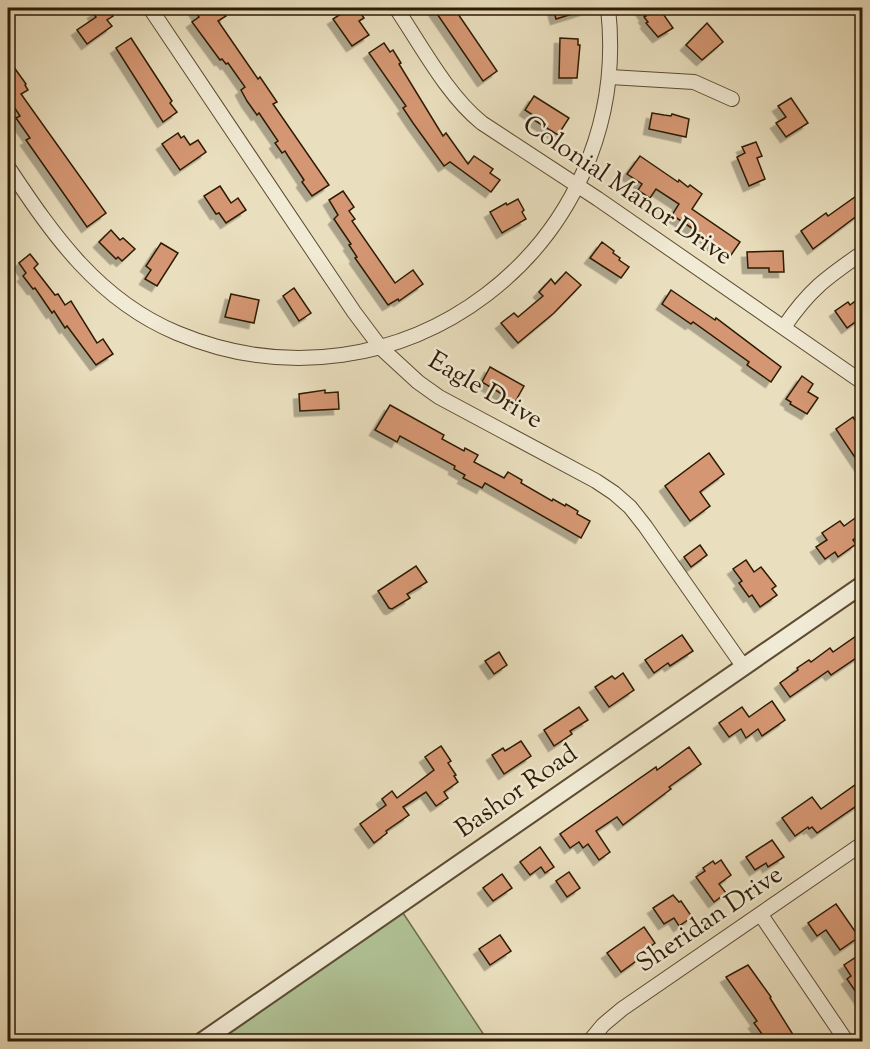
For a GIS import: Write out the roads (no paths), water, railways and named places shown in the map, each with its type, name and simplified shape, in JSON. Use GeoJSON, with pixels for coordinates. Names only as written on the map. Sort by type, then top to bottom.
{"type":"FeatureCollection","features":[{"type":"Feature","properties":{"kind":"street","name":"Eagle Drive"},"geometry":{"type":"LineString","coordinates":[[150,8],[354,312],[381,348],[404,370],[440,397],[571,466],[614,493],[630,507],[743,666]]}},
{"type":"Feature","properties":{"kind":"street","name":"Colonial Manor Drive"},"geometry":{"type":"LineString","coordinates":[[396,8],[468,111],[862,382]]}},
{"type":"Feature","properties":{"kind":"street"},"geometry":{"type":"LineString","coordinates":[[8,167],[43,220],[81,266],[109,291],[136,310],[176,332],[218,347],[264,355],[312,358],[346,355],[381,348],[426,331],[494,288],[524,262],[565,210],[578,186],[600,131],[610,77],[612,38],[608,8]]}},
{"type":"Feature","properties":{"kind":"street"},"geometry":{"type":"LineString","coordinates":[[610,77],[694,82],[732,99]]}},
{"type":"Feature","properties":{"kind":"street"},"geometry":{"type":"LineString","coordinates":[[784,327],[812,290],[862,253]]}},
{"type":"Feature","properties":{"kind":"street","name":"Bashor Road"},"geometry":{"type":"LineString","coordinates":[[201,1041],[862,585]]}},
{"type":"Feature","properties":{"kind":"street","name":"Sheridan Drive"},"geometry":{"type":"LineString","coordinates":[[589,1041],[622,1009],[862,844]]}},
{"type":"Feature","properties":{"kind":"street"},"geometry":{"type":"LineString","coordinates":[[761,915],[848,1041]]}}]}
